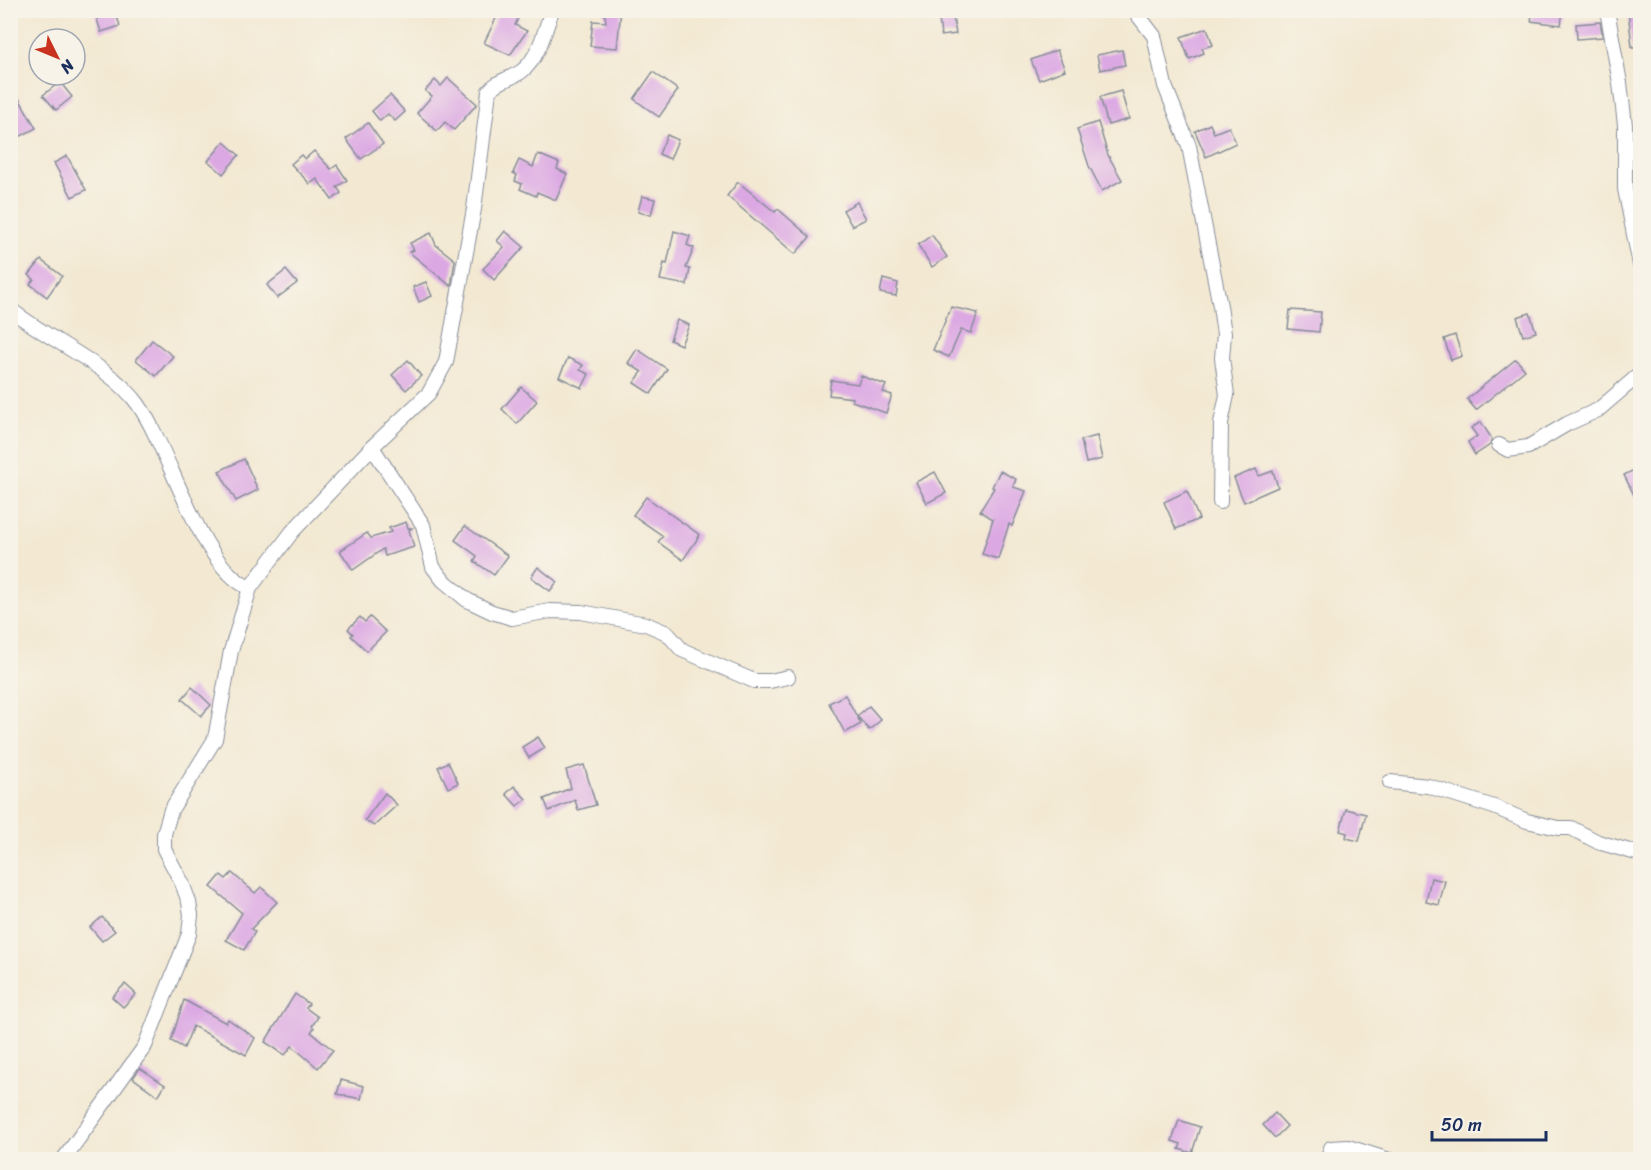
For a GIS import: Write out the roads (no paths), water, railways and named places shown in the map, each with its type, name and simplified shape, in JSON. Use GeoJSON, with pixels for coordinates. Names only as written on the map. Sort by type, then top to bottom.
{"type":"FeatureCollection","features":[{"type":"Feature","properties":{"kind":"street"},"geometry":{"type":"LineString","coordinates":[[63,1160],[145,1046],[189,934],[191,915],[189,902],[164,849],[164,834],[171,810],[214,739],[231,651],[250,588],[292,532],[372,447],[429,393],[441,375],[446,362],[474,209],[489,91],[493,85],[527,66],[541,41],[552,10]]}},
{"type":"Feature","properties":{"kind":"street"},"geometry":{"type":"LineString","coordinates":[[1134,10],[1154,36],[1168,96],[1189,146],[1218,295],[1227,395],[1221,423],[1220,502]]}},
{"type":"Feature","properties":{"kind":"street"},"geometry":{"type":"LineString","coordinates":[[1607,10],[1625,126],[1625,189],[1641,265]]}},
{"type":"Feature","properties":{"kind":"street"},"geometry":{"type":"LineString","coordinates":[[10,309],[34,328],[93,365],[124,389],[137,404],[153,431],[204,540],[238,583],[250,588]]}},
{"type":"Feature","properties":{"kind":"street"},"geometry":{"type":"LineString","coordinates":[[1499,445],[1508,450],[1528,447],[1567,424],[1598,410],[1641,374]]}},
{"type":"Feature","properties":{"kind":"street"},"geometry":{"type":"LineString","coordinates":[[372,447],[423,525],[434,567],[443,580],[467,600],[492,612],[512,618],[550,611],[581,612],[646,624],[667,633],[682,650],[754,681],[770,681],[788,677]]}},
{"type":"Feature","properties":{"kind":"street"},"geometry":{"type":"LineString","coordinates":[[1390,782],[1428,786],[1494,807],[1527,821],[1558,828],[1571,828],[1598,842],[1641,854]]}},
{"type":"Feature","properties":{"kind":"street"},"geometry":{"type":"LineString","coordinates":[[1327,1160],[1331,1148],[1339,1145],[1389,1160]]}}]}
